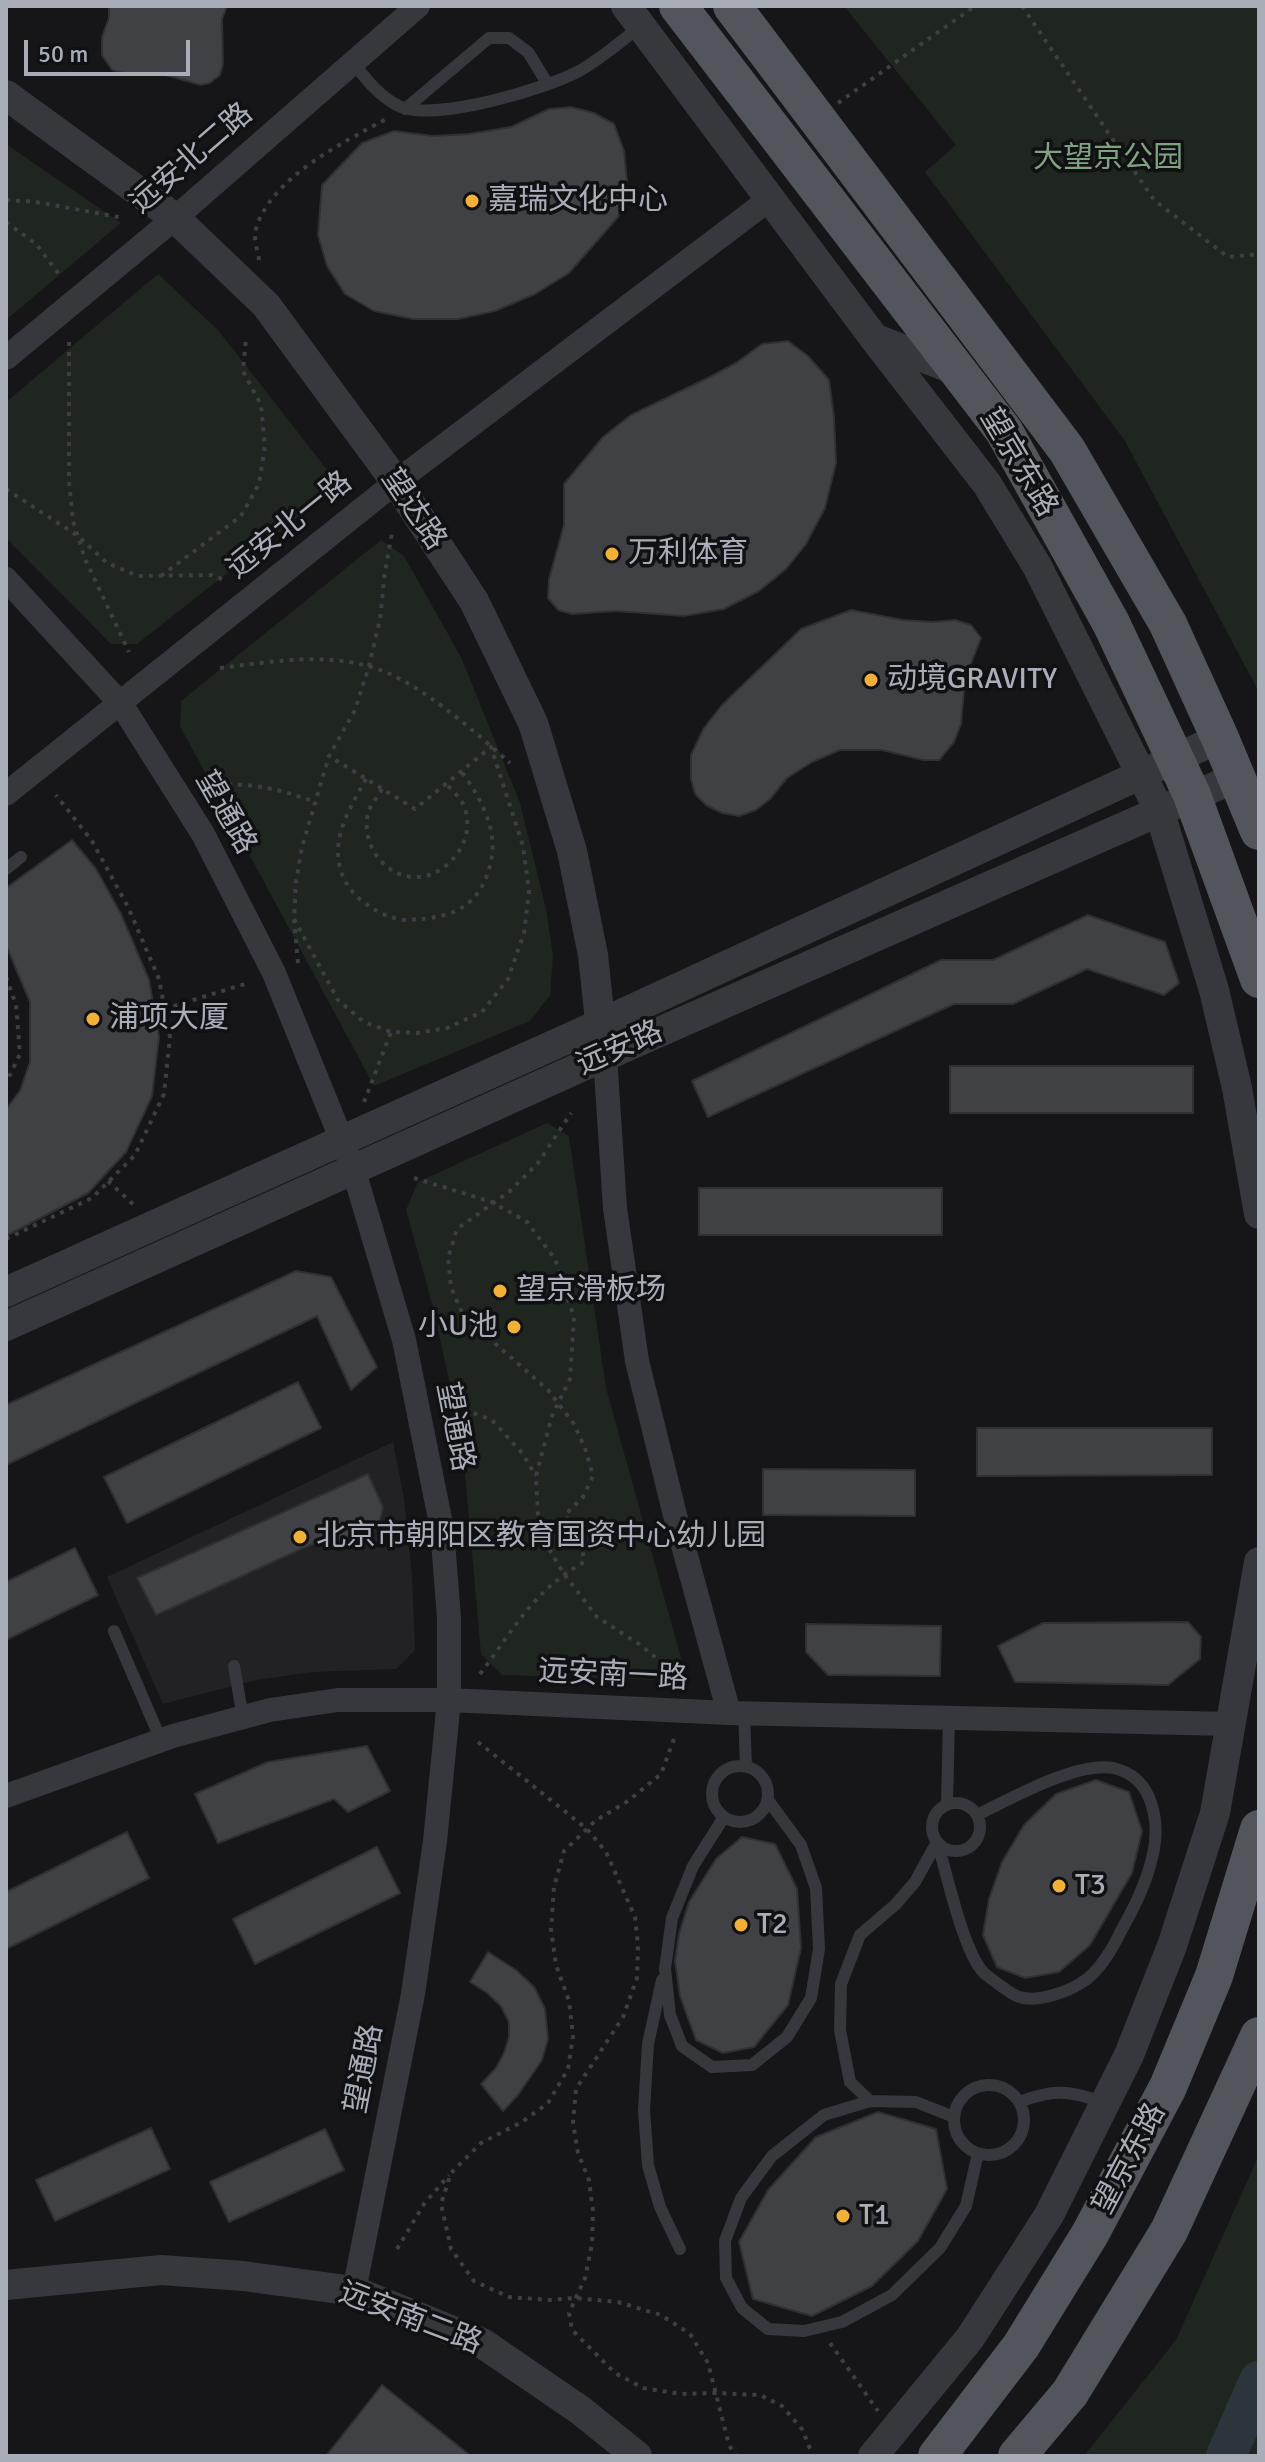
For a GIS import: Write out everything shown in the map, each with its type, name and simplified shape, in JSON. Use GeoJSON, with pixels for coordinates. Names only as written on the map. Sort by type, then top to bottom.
{"type":"FeatureCollection","features":[{"type":"Feature","properties":{"kind":"main road","name":"望京东路"},"geometry":{"type":"LineString","coordinates":[[678,6],[1004,431],[1111,623],[1159,767],[1259,979]]}},
{"type":"Feature","properties":{"kind":"main road","name":"望京东路"},"geometry":{"type":"LineString","coordinates":[[732,6],[1067,450],[1168,624],[1259,831]]}},
{"type":"Feature","properties":{"kind":"main road","name":"望京东路"},"geometry":{"type":"LineString","coordinates":[[937,2456],[1029,2333],[1090,2234],[1168,2087],[1214,1976],[1259,1829]]}},
{"type":"Feature","properties":{"kind":"main road","name":"望京东路"},"geometry":{"type":"LineString","coordinates":[[1017,2456],[1070,2393],[1169,2231],[1259,2036]]}},
{"type":"Feature","properties":{"kind":"street","name":"远安北二路"},"geometry":{"type":"LineString","coordinates":[[6,358],[175,218],[418,6]]}},
{"type":"Feature","properties":{"kind":"street"},"geometry":{"type":"LineString","coordinates":[[634,16],[987,484],[1159,767]]}},
{"type":"Feature","properties":{"kind":"street","name":"望达路"},"geometry":{"type":"LineString","coordinates":[[6,95],[175,218],[266,305],[396,482],[474,601],[533,723],[572,851],[593,955],[605,1056]]}},
{"type":"Feature","properties":{"kind":"street","name":"远安北一路"},"geometry":{"type":"LineString","coordinates":[[6,794],[396,482],[771,198]]}},
{"type":"Feature","properties":{"kind":"street"},"geometry":{"type":"LineString","coordinates":[[874,338],[958,371]]}},
{"type":"Feature","properties":{"kind":"street","name":"望通路"},"geometry":{"type":"LineString","coordinates":[[6,579],[121,704],[203,834],[274,973],[353,1168],[404,1340],[442,1529],[449,1618],[449,1700],[435,1841],[413,1994],[354,2291]]}},
{"type":"Feature","properties":{"kind":"street","name":"远安路"},"geometry":{"type":"LineString","coordinates":[[6,1292],[600,1024],[1220,738]]}},
{"type":"Feature","properties":{"kind":"street","name":"远安路"},"geometry":{"type":"LineString","coordinates":[[6,1326],[353,1168],[1237,777]]}},
{"type":"Feature","properties":{"kind":"street"},"geometry":{"type":"LineString","coordinates":[[1176,803],[1237,1088],[1259,1214]]}},
{"type":"Feature","properties":{"kind":"street"},"geometry":{"type":"LineString","coordinates":[[605,1056],[615,1208],[637,1361],[677,1523],[736,1713]]}},
{"type":"Feature","properties":{"kind":"street"},"geometry":{"type":"LineString","coordinates":[[873,2456],[970,2338],[1049,2215],[1129,2055],[1172,1946],[1215,1813],[1259,1562]]}},
{"type":"Feature","properties":{"kind":"street","name":"远安南一路"},"geometry":{"type":"LineString","coordinates":[[6,1796],[161,1740],[270,1710],[338,1700],[449,1700],[736,1713],[1231,1724]]}},
{"type":"Feature","properties":{"kind":"street","name":"远安南二路"},"geometry":{"type":"LineString","coordinates":[[6,2285],[161,2270],[243,2276],[354,2291],[482,2343],[580,2410],[637,2456]]}},
{"type":"Feature","properties":{"kind":"lane"},"geometry":{"type":"LineString","coordinates":[[352,61],[387,100],[405,109],[448,111],[509,97],[579,71],[634,16]]}},
{"type":"Feature","properties":{"kind":"lane"},"geometry":{"type":"LineString","coordinates":[[405,109],[489,38],[509,38],[528,52],[547,83]]}},
{"type":"Feature","properties":{"kind":"lane"},"geometry":{"type":"LineString","coordinates":[[6,869],[21,857]]}},
{"type":"Feature","properties":{"kind":"lane"},"geometry":{"type":"LineString","coordinates":[[114,1631],[161,1740]]}},
{"type":"Feature","properties":{"kind":"lane"},"geometry":{"type":"LineString","coordinates":[[234,1666],[243,1718]]}},
{"type":"Feature","properties":{"kind":"lane"},"geometry":{"type":"LineString","coordinates":[[736,1713],[746,1766]]}},
{"type":"Feature","properties":{"kind":"lane"},"geometry":{"type":"LineString","coordinates":[[947,1805],[949,1718]]}},
{"type":"Feature","properties":{"kind":"lane"},"geometry":{"type":"LineString","coordinates":[[665,1969],[670,2015],[682,2046],[712,2067],[752,2065],[787,2037],[811,1998],[819,1949],[816,1888],[801,1845],[768,1800],[766,1782],[754,1769],[746,1766],[727,1769],[714,1783],[713,1802],[724,1817],[743,1822],[752,1820],[760,1815],[768,1800]]}},
{"type":"Feature","properties":{"kind":"lane"},"geometry":{"type":"LineString","coordinates":[[937,1842],[957,1851],[972,1845],[980,1831],[977,1815],[964,1805],[947,1805],[933,1821],[932,1828],[968,1947],[983,1972],[1018,1997],[1049,1998],[1088,1978],[1118,1938],[1136,1904],[1152,1862],[1156,1830],[1150,1797],[1138,1779],[1114,1768],[1087,1767],[977,1815]]}},
{"type":"Feature","properties":{"kind":"lane"},"geometry":{"type":"LineString","coordinates":[[680,2249],[660,2207],[648,2165],[644,2110],[648,2044],[665,1969],[672,1918],[693,1866],[724,1817]]}},
{"type":"Feature","properties":{"kind":"lane"},"geometry":{"type":"LineString","coordinates":[[870,2101],[850,2082],[840,2030],[841,1984],[860,1935],[896,1904],[915,1882],[937,1842]]}},
{"type":"Feature","properties":{"kind":"lane"},"geometry":{"type":"LineString","coordinates":[[814,1981],[841,1984]]}},
{"type":"Feature","properties":{"kind":"lane"},"geometry":{"type":"LineString","coordinates":[[981,2086],[1002,2088],[1019,2102],[1023,2125],[1012,2146],[990,2155],[968,2148],[955,2128],[954,2117],[956,2106],[971,2090],[981,2086]]}},
{"type":"Feature","properties":{"kind":"lane"},"geometry":{"type":"LineString","coordinates":[[1019,2102],[1041,2094],[1064,2091],[1105,2104]]}},
{"type":"Feature","properties":{"kind":"lane"},"geometry":{"type":"LineString","coordinates":[[954,2117],[916,2102],[870,2101],[824,2115],[772,2156],[741,2198],[725,2241],[726,2278],[742,2308],[768,2329],[804,2331],[842,2322],[892,2295],[940,2248],[966,2206],[978,2153]]}},
{"type":"Feature","properties":{"kind":"path"},"geometry":{"type":"LineString","coordinates":[[817,118],[975,6]]}},
{"type":"Feature","properties":{"kind":"path"},"geometry":{"type":"LineString","coordinates":[[1022,6],[1154,200],[1228,257],[1259,254]]}},
{"type":"Feature","properties":{"kind":"path"},"geometry":{"type":"LineString","coordinates":[[259,260],[255,233],[266,205],[289,180],[345,141],[405,109]]}},
{"type":"Feature","properties":{"kind":"path"},"geometry":{"type":"LineString","coordinates":[[6,200],[36,202],[124,218]]}},
{"type":"Feature","properties":{"kind":"path"},"geometry":{"type":"LineString","coordinates":[[6,222],[36,244],[62,278]]}},
{"type":"Feature","properties":{"kind":"path"},"geometry":{"type":"LineString","coordinates":[[161,576],[241,516],[259,484],[265,446],[261,405],[243,371],[246,338]]}},
{"type":"Feature","properties":{"kind":"path"},"geometry":{"type":"LineString","coordinates":[[69,342],[69,482],[73,521],[85,559],[129,652]]}},
{"type":"Feature","properties":{"kind":"path"},"geometry":{"type":"LineString","coordinates":[[6,489],[78,536],[107,563],[138,576],[212,575],[224,580]]}},
{"type":"Feature","properties":{"kind":"path"},"geometry":{"type":"LineString","coordinates":[[298,963],[294,919],[302,847],[329,756],[355,710],[369,666],[380,619],[392,533]]}},
{"type":"Feature","properties":{"kind":"path"},"geometry":{"type":"LineString","coordinates":[[220,668],[299,659],[369,666],[403,681],[463,722],[510,763]]}},
{"type":"Feature","properties":{"kind":"path"},"geometry":{"type":"LineString","coordinates":[[329,756],[415,809],[491,747]]}},
{"type":"Feature","properties":{"kind":"path"},"geometry":{"type":"LineString","coordinates":[[294,919],[338,1000],[364,1022],[391,1032],[417,1033],[447,1028],[482,1012],[508,979],[524,933],[529,891],[523,846],[491,747]]}},
{"type":"Feature","properties":{"kind":"path"},"geometry":{"type":"LineString","coordinates":[[366,779],[346,816],[338,843],[340,869],[349,890],[375,911],[401,920],[431,918],[463,907],[482,888],[491,863],[492,837],[485,812],[461,771]]}},
{"type":"Feature","properties":{"kind":"path"},"geometry":{"type":"LineString","coordinates":[[208,785],[241,784],[276,788],[315,802]]}},
{"type":"Feature","properties":{"kind":"path"},"geometry":{"type":"LineString","coordinates":[[382,789],[369,811],[368,832],[374,854],[389,869],[414,877],[438,872],[456,857],[465,840],[467,820],[462,802],[446,784]]}},
{"type":"Feature","properties":{"kind":"path"},"geometry":{"type":"LineString","coordinates":[[6,1239],[92,1198],[135,1155],[164,1094],[170,1037],[159,979],[128,907],[92,841],[56,795]]}},
{"type":"Feature","properties":{"kind":"path"},"geometry":{"type":"LineString","coordinates":[[6,977],[16,1005],[20,1054],[6,1083]]}},
{"type":"Feature","properties":{"kind":"path"},"geometry":{"type":"LineString","coordinates":[[164,1009],[245,984]]}},
{"type":"Feature","properties":{"kind":"path"},"geometry":{"type":"LineString","coordinates":[[364,1102],[391,1032]]}},
{"type":"Feature","properties":{"kind":"path"},"geometry":{"type":"LineString","coordinates":[[480,1674],[531,1603],[564,1574],[584,1562],[581,1540],[565,1515],[583,1497],[593,1476],[574,1424],[548,1390],[463,1315],[451,1287],[448,1258],[457,1229],[510,1191],[538,1163],[571,1113]]}},
{"type":"Feature","properties":{"kind":"path"},"geometry":{"type":"LineString","coordinates":[[414,1178],[492,1202],[527,1222],[555,1259],[574,1317],[570,1379],[552,1416],[536,1476],[538,1515],[548,1547],[597,1617],[665,1665],[683,1686]]}},
{"type":"Feature","properties":{"kind":"path"},"geometry":{"type":"LineString","coordinates":[[108,1181],[137,1208]]}},
{"type":"Feature","properties":{"kind":"path"},"geometry":{"type":"LineString","coordinates":[[455,1406],[492,1420],[522,1453],[536,1476]]}},
{"type":"Feature","properties":{"kind":"path"},"geometry":{"type":"LineString","coordinates":[[397,2249],[424,2204],[451,2173],[481,2143],[522,2122],[548,2103],[568,2069],[573,2036],[569,2001],[556,1965],[551,1929],[554,1887],[564,1851],[595,1821],[628,1801],[661,1774],[674,1739]]}},
{"type":"Feature","properties":{"kind":"path"},"geometry":{"type":"LineString","coordinates":[[478,1742],[587,1829],[606,1852],[635,1917],[637,1978],[623,2017],[576,2089],[573,2123],[578,2153],[589,2180],[593,2211],[592,2244],[585,2278],[569,2313],[572,2330],[615,2373],[643,2388],[681,2394],[760,2395],[782,2406],[802,2429],[813,2456]]}},
{"type":"Feature","properties":{"kind":"path"},"geometry":{"type":"LineString","coordinates":[[451,2173],[441,2204],[451,2249],[474,2281],[509,2297],[618,2302],[661,2315],[690,2334],[708,2363],[729,2445],[736,2456]]}},
{"type":"Feature","properties":{"kind":"path"},"geometry":{"type":"LineString","coordinates":[[820,2327],[880,2413]]}},
{"type":"Feature","properties":{"kind":"shaded area","name":"北京市朝阳区教育国资中心幼儿园"},"geometry":{"type":"Polygon","coordinates":[[[393,1442],[404,1498],[412,1575],[415,1650],[396,1669],[313,1672],[256,1680],[163,1704],[107,1577],[393,1442]]]}},
{"type":"Feature","properties":{"kind":"green space","name":"大望京公园"},"geometry":{"type":"Polygon","coordinates":[[[844,6],[1259,6],[1259,692],[1125,441],[925,172],[956,145],[844,6]]]}},
{"type":"Feature","properties":{"kind":"green space"},"geometry":{"type":"Polygon","coordinates":[[[6,144],[121,223],[6,320],[6,144]]]}},
{"type":"Feature","properties":{"kind":"green space"},"geometry":{"type":"Polygon","coordinates":[[[158,274],[218,330],[339,485],[137,644],[111,644],[6,538],[6,402],[158,274]]]}},
{"type":"Feature","properties":{"kind":"green space"},"geometry":{"type":"Polygon","coordinates":[[[381,540],[404,556],[461,657],[520,803],[546,909],[553,956],[550,995],[530,1021],[374,1086],[180,726],[181,701],[381,540]]]}},
{"type":"Feature","properties":{"kind":"green space"},"geometry":{"type":"Polygon","coordinates":[[[547,1123],[569,1136],[606,1388],[683,1665],[664,1680],[502,1675],[481,1654],[462,1439],[433,1307],[406,1210],[418,1182],[547,1123]]]}},
{"type":"Feature","properties":{"kind":"green space"},"geometry":{"type":"Polygon","coordinates":[[[1259,2155],[1259,2456],[1084,2456],[1176,2340],[1259,2155]]]}},
{"type":"Feature","properties":{"kind":"building"},"geometry":{"type":"Polygon","coordinates":[[[109,6],[227,6],[222,19],[223,64],[220,75],[210,83],[200,85],[170,76],[152,73],[131,75],[112,70],[102,55],[102,37],[109,18],[109,6]]]}},
{"type":"Feature","properties":{"kind":"building","name":"嘉瑞文化中心"},"geometry":{"type":"Polygon","coordinates":[[[571,107],[594,113],[614,124],[624,151],[627,182],[618,217],[569,273],[535,294],[495,311],[458,319],[413,319],[374,311],[345,294],[327,266],[318,235],[322,185],[362,143],[394,131],[433,136],[511,127],[549,109],[571,107]]]}},
{"type":"Feature","properties":{"kind":"building"},"geometry":{"type":"Polygon","coordinates":[[[788,341],[808,356],[829,380],[836,463],[825,508],[806,544],[786,569],[759,591],[724,609],[684,616],[616,611],[572,614],[558,610],[548,598],[549,579],[564,525],[564,484],[603,437],[631,415],[736,363],[762,344],[788,341]]]}},
{"type":"Feature","properties":{"kind":"building"},"geometry":{"type":"Polygon","coordinates":[[[851,610],[903,620],[955,620],[971,625],[981,638],[965,679],[961,724],[954,742],[939,760],[923,760],[882,750],[840,750],[812,762],[787,778],[770,799],[756,810],[739,816],[722,813],[706,805],[695,794],[691,779],[691,755],[704,728],[722,705],[801,629],[851,610]]]}},
{"type":"Feature","properties":{"kind":"building","name":"浦项大厦"},"geometry":{"type":"Polygon","coordinates":[[[72,840],[96,869],[121,914],[149,980],[159,1037],[152,1096],[126,1152],[88,1193],[6,1236],[6,1109],[20,1091],[30,1062],[30,1002],[6,945],[6,888],[72,840]]]}},
{"type":"Feature","properties":{"kind":"building"},"geometry":{"type":"Polygon","coordinates":[[[1088,915],[1165,942],[1179,983],[1164,995],[1087,969],[1013,1004],[954,1004],[708,1117],[692,1081],[941,960],[993,960],[1088,915]]]}},
{"type":"Feature","properties":{"kind":"building"},"geometry":{"type":"Polygon","coordinates":[[[950,1066],[1193,1066],[1193,1113],[950,1113],[950,1066]]]}},
{"type":"Feature","properties":{"kind":"building"},"geometry":{"type":"Polygon","coordinates":[[[699,1188],[942,1188],[942,1235],[699,1235],[699,1188]]]}},
{"type":"Feature","properties":{"kind":"building"},"geometry":{"type":"Polygon","coordinates":[[[296,1271],[331,1277],[377,1367],[351,1390],[317,1316],[6,1465],[6,1405],[296,1271]]]}},
{"type":"Feature","properties":{"kind":"building"},"geometry":{"type":"Polygon","coordinates":[[[298,1382],[321,1428],[127,1523],[104,1477],[298,1382]]]}},
{"type":"Feature","properties":{"kind":"building"},"geometry":{"type":"Polygon","coordinates":[[[977,1428],[1212,1428],[1212,1475],[977,1476],[977,1428]]]}},
{"type":"Feature","properties":{"kind":"building"},"geometry":{"type":"Polygon","coordinates":[[[763,1469],[915,1470],[915,1516],[763,1515],[763,1469]]]}},
{"type":"Feature","properties":{"kind":"building"},"geometry":{"type":"Polygon","coordinates":[[[368,1474],[383,1507],[380,1521],[373,1532],[356,1543],[338,1546],[321,1540],[156,1615],[137,1578],[368,1474]]]}},
{"type":"Feature","properties":{"kind":"building"},"geometry":{"type":"Polygon","coordinates":[[[75,1548],[98,1595],[6,1640],[6,1582],[75,1548]]]}},
{"type":"Feature","properties":{"kind":"building"},"geometry":{"type":"Polygon","coordinates":[[[1188,1622],[1201,1637],[1200,1659],[1168,1685],[1015,1682],[998,1646],[1043,1623],[1188,1622]]]}},
{"type":"Feature","properties":{"kind":"building"},"geometry":{"type":"Polygon","coordinates":[[[806,1624],[941,1626],[940,1676],[828,1675],[806,1652],[806,1624]]]}},
{"type":"Feature","properties":{"kind":"building"},"geometry":{"type":"Polygon","coordinates":[[[367,1746],[390,1791],[348,1812],[334,1799],[218,1843],[195,1794],[268,1762],[367,1746]]]}},
{"type":"Feature","properties":{"kind":"building","name":"T3"},"geometry":{"type":"Polygon","coordinates":[[[1096,1780],[1129,1792],[1142,1831],[1132,1873],[1090,1945],[1059,1972],[1025,1978],[997,1967],[983,1935],[989,1899],[1002,1862],[1024,1825],[1056,1794],[1096,1780]]]}},
{"type":"Feature","properties":{"kind":"building"},"geometry":{"type":"Polygon","coordinates":[[[127,1832],[149,1878],[6,1949],[6,1892],[127,1832]]]}},
{"type":"Feature","properties":{"kind":"building","name":"T2"},"geometry":{"type":"Polygon","coordinates":[[[742,1837],[775,1844],[797,1889],[801,1948],[788,2005],[754,2047],[723,2053],[696,2040],[680,1996],[675,1961],[689,1902],[716,1859],[742,1837]]]}},
{"type":"Feature","properties":{"kind":"building"},"geometry":{"type":"Polygon","coordinates":[[[377,1847],[400,1893],[255,1964],[233,1919],[377,1847]]]}},
{"type":"Feature","properties":{"kind":"building"},"geometry":{"type":"Polygon","coordinates":[[[488,1952],[516,1970],[534,1987],[545,2009],[548,2039],[542,2060],[503,2111],[481,2084],[496,2068],[504,2053],[509,2022],[501,2006],[470,1982],[488,1952]]]}},
{"type":"Feature","properties":{"kind":"building","name":"T1"},"geometry":{"type":"Polygon","coordinates":[[[878,2112],[936,2129],[947,2189],[918,2241],[872,2286],[812,2316],[753,2299],[739,2242],[768,2190],[816,2137],[878,2112]]]}},
{"type":"Feature","properties":{"kind":"building"},"geometry":{"type":"Polygon","coordinates":[[[151,2128],[170,2169],[55,2221],[36,2180],[151,2128]]]}},
{"type":"Feature","properties":{"kind":"building"},"geometry":{"type":"Polygon","coordinates":[[[325,2129],[344,2170],[229,2222],[210,2182],[325,2129]]]}},
{"type":"Feature","properties":{"kind":"building"},"geometry":{"type":"Polygon","coordinates":[[[382,2385],[471,2456],[326,2456],[382,2385]]]}},
{"type":"Feature","properties":{"kind":"waterway"},"geometry":{"type":"LineString","coordinates":[[1226,2456],[1259,2381]]}},
{"type":"Feature","properties":{"kind":"place","name":"嘉瑞文化中心"},"geometry":{"type":"Point","coordinates":[472,201]}},
{"type":"Feature","properties":{"kind":"place","name":"万利体育"},"geometry":{"type":"Point","coordinates":[612,554]}},
{"type":"Feature","properties":{"kind":"place","name":"动境GRAVITY"},"geometry":{"type":"Point","coordinates":[871,680]}},
{"type":"Feature","properties":{"kind":"place","name":"浦项大厦"},"geometry":{"type":"Point","coordinates":[93,1019]}},
{"type":"Feature","properties":{"kind":"place","name":"望京滑板场"},"geometry":{"type":"Point","coordinates":[500,1291]}},
{"type":"Feature","properties":{"kind":"place","name":"小U池"},"geometry":{"type":"Point","coordinates":[514,1327]}},
{"type":"Feature","properties":{"kind":"place","name":"北京市朝阳区教育国资中心幼儿园"},"geometry":{"type":"Point","coordinates":[300,1537]}},
{"type":"Feature","properties":{"kind":"place","name":"T3"},"geometry":{"type":"Point","coordinates":[1059,1886]}},
{"type":"Feature","properties":{"kind":"place","name":"T2"},"geometry":{"type":"Point","coordinates":[741,1925]}},
{"type":"Feature","properties":{"kind":"place","name":"T1"},"geometry":{"type":"Point","coordinates":[843,2216]}}]}
